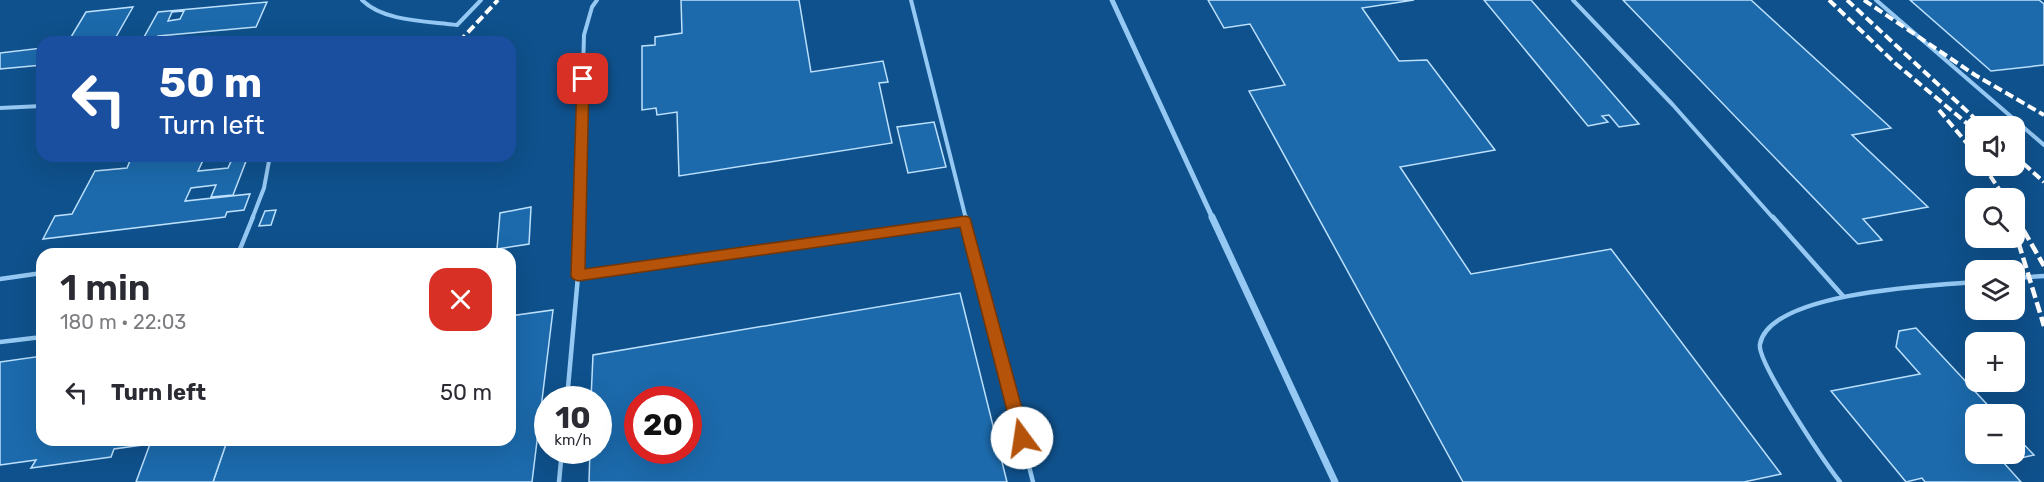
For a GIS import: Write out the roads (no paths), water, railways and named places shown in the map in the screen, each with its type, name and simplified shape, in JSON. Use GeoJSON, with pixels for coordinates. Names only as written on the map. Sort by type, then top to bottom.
{"type":"FeatureCollection","features":[{"type":"Feature","properties":{"kind":"street"},"geometry":{"type":"LineString","coordinates":[[1112,0],[1335,482]]}},
{"type":"Feature","properties":{"kind":"lane"},"geometry":{"type":"LineString","coordinates":[[362,0],[364,4],[382,13],[457,25],[481,0]]}},
{"type":"Feature","properties":{"kind":"lane"},"geometry":{"type":"LineString","coordinates":[[568,386],[578,276],[584,35],[592,7],[597,0]]}},
{"type":"Feature","properties":{"kind":"lane"},"geometry":{"type":"LineString","coordinates":[[911,0],[1033,482]]}},
{"type":"Feature","properties":{"kind":"lane"},"geometry":{"type":"LineString","coordinates":[[1573,0],[1673,105],[1843,296]]}},
{"type":"Feature","properties":{"kind":"lane"},"geometry":{"type":"LineString","coordinates":[[1876,0],[2044,145]]}},
{"type":"Feature","properties":{"kind":"lane"},"geometry":{"type":"LineString","coordinates":[[0,108],[36,106]]}},
{"type":"Feature","properties":{"kind":"lane"},"geometry":{"type":"LineString","coordinates":[[241,248],[264,188],[269,162]]}},
{"type":"Feature","properties":{"kind":"lane"},"geometry":{"type":"LineString","coordinates":[[578,276],[966,221]]}},
{"type":"Feature","properties":{"kind":"lane"},"geometry":{"type":"LineString","coordinates":[[0,279],[36,274]]}},
{"type":"Feature","properties":{"kind":"lane"},"geometry":{"type":"LineString","coordinates":[[2025,277],[2044,276]]}},
{"type":"Feature","properties":{"kind":"lane"},"geometry":{"type":"LineString","coordinates":[[1840,482],[1828,468],[1789,403],[1769,375],[1762,360],[1759,344],[1767,327],[1786,313],[1843,296],[1965,283]]}},
{"type":"Feature","properties":{"kind":"lane"},"geometry":{"type":"LineString","coordinates":[[0,342],[36,338]]}},
{"type":"Feature","properties":{"kind":"lane"},"geometry":{"type":"LineString","coordinates":[[559,482],[561,464]]}},
{"type":"Feature","properties":{"kind":"railway"},"geometry":{"type":"LineString","coordinates":[[465,36],[498,0]]}},
{"type":"Feature","properties":{"kind":"railway"},"geometry":{"type":"LineString","coordinates":[[1829,0],[1896,64],[1965,122]]}},
{"type":"Feature","properties":{"kind":"railway"},"geometry":{"type":"LineString","coordinates":[[1847,0],[1972,116]]}},
{"type":"Feature","properties":{"kind":"railway"},"geometry":{"type":"LineString","coordinates":[[1864,0],[1975,75],[2044,115]]}},
{"type":"Feature","properties":{"kind":"railway"},"geometry":{"type":"LineString","coordinates":[[1939,110],[1965,141]]}},
{"type":"Feature","properties":{"kind":"railway"},"geometry":{"type":"LineString","coordinates":[[2025,165],[2044,182]]}},
{"type":"Feature","properties":{"kind":"railway"},"geometry":{"type":"LineString","coordinates":[[1990,176],[1998,188]]}},
{"type":"Feature","properties":{"kind":"railway"},"geometry":{"type":"LineString","coordinates":[[2025,233],[2044,266]]}},
{"type":"Feature","properties":{"kind":"railway"},"geometry":{"type":"LineString","coordinates":[[2020,248],[2044,326]]}}]}
